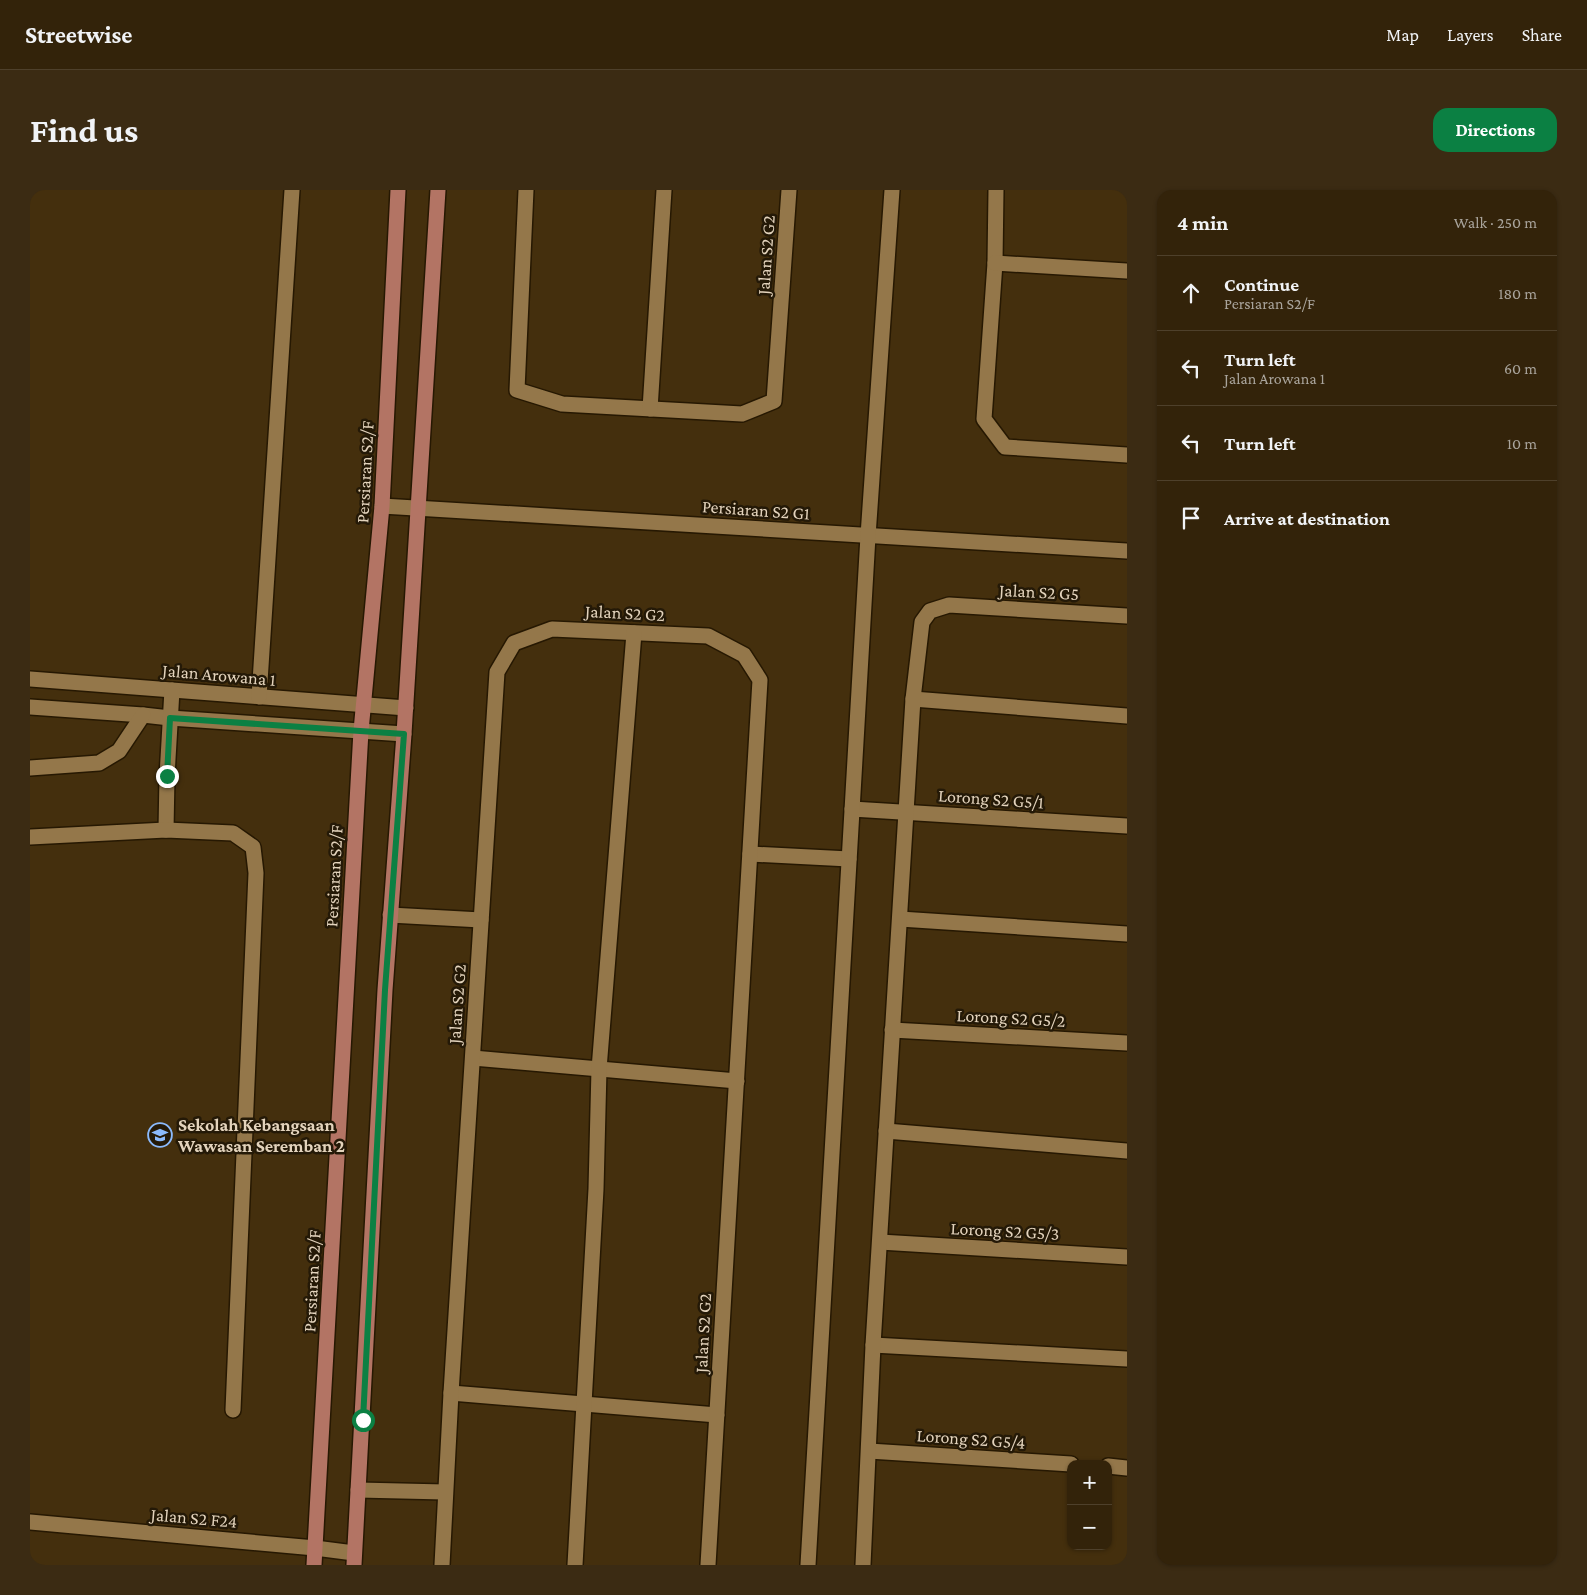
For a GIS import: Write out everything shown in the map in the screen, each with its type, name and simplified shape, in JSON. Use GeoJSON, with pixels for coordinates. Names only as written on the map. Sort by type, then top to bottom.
{"type":"FeatureCollection","features":[{"type":"Feature","properties":{"kind":"main road","name":"Persiaran S2/F"},"geometry":{"type":"LineString","coordinates":[[314,1565],[361,731],[382,506],[398,190]]}},
{"type":"Feature","properties":{"kind":"main road"},"geometry":{"type":"LineString","coordinates":[[354,1559],[390,915],[406,708],[438,190]]}},
{"type":"Feature","properties":{"kind":"street"},"geometry":{"type":"LineString","coordinates":[[259,697],[292,190]]}},
{"type":"Feature","properties":{"kind":"street","name":"Jalan S2 G2"},"geometry":{"type":"LineString","coordinates":[[526,190],[517,390],[562,404],[742,414],[774,401],[789,190]]}},
{"type":"Feature","properties":{"kind":"street"},"geometry":{"type":"LineString","coordinates":[[650,409],[664,190]]}},
{"type":"Feature","properties":{"kind":"street"},"geometry":{"type":"LineString","coordinates":[[808,1565],[868,536],[892,190]]}},
{"type":"Feature","properties":{"kind":"street"},"geometry":{"type":"LineString","coordinates":[[996,190],[995,263],[984,419],[1005,447],[1127,455]]}},
{"type":"Feature","properties":{"kind":"street"},"geometry":{"type":"LineString","coordinates":[[995,263],[1127,272]]}},
{"type":"Feature","properties":{"kind":"street","name":"Persiaran S2 G1"},"geometry":{"type":"LineString","coordinates":[[382,506],[1127,551]]}},
{"type":"Feature","properties":{"kind":"street","name":"Jalan S2 G5"},"geometry":{"type":"LineString","coordinates":[[913,699],[922,622],[930,611],[949,605],[1127,616]]}},
{"type":"Feature","properties":{"kind":"street","name":"Jalan S2 G2"},"geometry":{"type":"LineString","coordinates":[[442,1565],[451,1393],[497,672],[514,643],[552,629],[708,636],[744,655],[760,680],[708,1565]]}},
{"type":"Feature","properties":{"kind":"street"},"geometry":{"type":"LineString","coordinates":[[575,1565],[596,1189],[599,1069],[634,633]]}},
{"type":"Feature","properties":{"kind":"street","name":"Jalan Arowana 1"},"geometry":{"type":"LineString","coordinates":[[30,679],[406,708]]}},
{"type":"Feature","properties":{"kind":"street"},"geometry":{"type":"LineString","coordinates":[[166,830],[172,690]]}},
{"type":"Feature","properties":{"kind":"street"},"geometry":{"type":"LineString","coordinates":[[863,1565],[873,1345],[913,699],[1127,716]]}},
{"type":"Feature","properties":{"kind":"street"},"geometry":{"type":"LineString","coordinates":[[30,707],[404,734]]}},
{"type":"Feature","properties":{"kind":"street"},"geometry":{"type":"LineString","coordinates":[[30,768],[99,763],[119,751],[143,715]]}},
{"type":"Feature","properties":{"kind":"street","name":"Lorong S2 G5/1"},"geometry":{"type":"LineString","coordinates":[[852,809],[1127,826]]}},
{"type":"Feature","properties":{"kind":"street"},"geometry":{"type":"LineString","coordinates":[[30,837],[166,830],[233,833],[253,846],[256,873],[234,1410]]}},
{"type":"Feature","properties":{"kind":"street"},"geometry":{"type":"LineString","coordinates":[[750,854],[849,859]]}},
{"type":"Feature","properties":{"kind":"street"},"geometry":{"type":"LineString","coordinates":[[390,915],[481,920]]}},
{"type":"Feature","properties":{"kind":"street"},"geometry":{"type":"LineString","coordinates":[[900,919],[1127,934]]}},
{"type":"Feature","properties":{"kind":"street","name":"Lorong S2 G5/2"},"geometry":{"type":"LineString","coordinates":[[892,1030],[1127,1043]]}},
{"type":"Feature","properties":{"kind":"street"},"geometry":{"type":"LineString","coordinates":[[473,1058],[737,1081]]}},
{"type":"Feature","properties":{"kind":"street"},"geometry":{"type":"LineString","coordinates":[[886,1131],[1127,1151]]}},
{"type":"Feature","properties":{"kind":"street","name":"Lorong S2 G5/3"},"geometry":{"type":"LineString","coordinates":[[880,1242],[1127,1257]]}},
{"type":"Feature","properties":{"kind":"street"},"geometry":{"type":"LineString","coordinates":[[873,1345],[1127,1359]]}},
{"type":"Feature","properties":{"kind":"street"},"geometry":{"type":"LineString","coordinates":[[451,1393],[717,1415]]}},
{"type":"Feature","properties":{"kind":"street","name":"Lorong S2 G5/4"},"geometry":{"type":"LineString","coordinates":[[869,1451],[1067,1464]]}},
{"type":"Feature","properties":{"kind":"street"},"geometry":{"type":"LineString","coordinates":[[1112,1466],[1127,1468]]}},
{"type":"Feature","properties":{"kind":"street"},"geometry":{"type":"LineString","coordinates":[[358,1490],[445,1492]]}},
{"type":"Feature","properties":{"kind":"street","name":"Jalan S2 F24"},"geometry":{"type":"LineString","coordinates":[[30,1522],[315,1548],[354,1559]]}},
{"type":"Feature","properties":{"kind":"place","name":"Sekolah Kebangsaan Wawasan Seremban 2"},"geometry":{"type":"Point","coordinates":[160,1135]}},
{"type":"Feature","properties":{"kind":"route"},"geometry":{"type":"LineString","coordinates":[[167,776],[170,718],[404,734],[385,990],[363,1420]]}}]}
